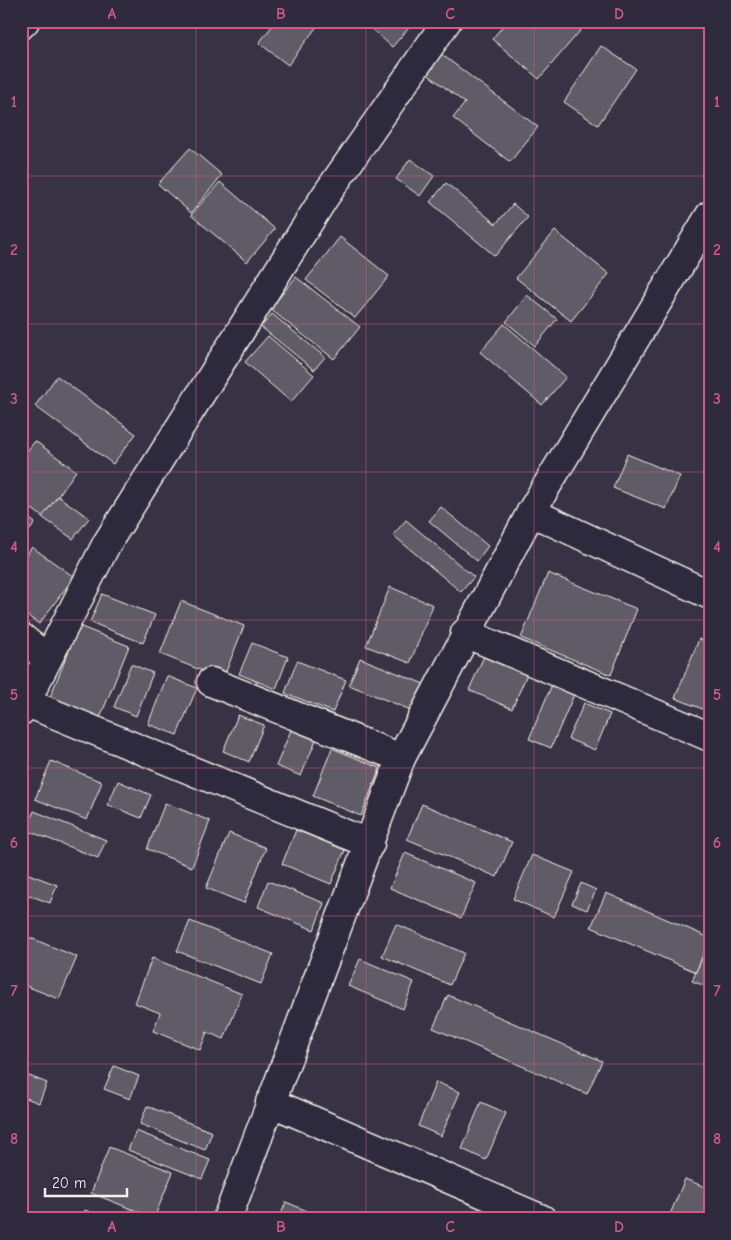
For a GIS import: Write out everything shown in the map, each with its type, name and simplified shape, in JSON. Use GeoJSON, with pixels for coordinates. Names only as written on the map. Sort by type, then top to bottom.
{"type":"FeatureCollection","features":[{"type":"Feature","properties":{"kind":"street"},"geometry":{"type":"LineString","coordinates":[[21,25],[25,21]]}},
{"type":"Feature","properties":{"kind":"street"},"geometry":{"type":"LineString","coordinates":[[370,844],[23,706],[112,535],[324,198],[447,21]]}},
{"type":"Feature","properties":{"kind":"street"},"geometry":{"type":"LineString","coordinates":[[227,1219],[401,758],[465,633],[532,512],[710,215]]}},
{"type":"Feature","properties":{"kind":"street"},"geometry":{"type":"LineString","coordinates":[[532,512],[710,595]]}},
{"type":"Feature","properties":{"kind":"street"},"geometry":{"type":"LineString","coordinates":[[465,633],[710,737]]}},
{"type":"Feature","properties":{"kind":"street"},"geometry":{"type":"LineString","coordinates":[[21,637],[47,658]]}},
{"type":"Feature","properties":{"kind":"street"},"geometry":{"type":"LineString","coordinates":[[211,682],[401,758]]}},
{"type":"Feature","properties":{"kind":"street"},"geometry":{"type":"LineString","coordinates":[[270,1102],[542,1219]]}},
{"type":"Feature","properties":{"kind":"building"},"geometry":{"type":"Polygon","coordinates":[[[276,21],[321,21],[288,65],[259,43],[276,21]]]}},
{"type":"Feature","properties":{"kind":"building"},"geometry":{"type":"Polygon","coordinates":[[[364,21],[415,21],[392,47],[364,21]]]}},
{"type":"Feature","properties":{"kind":"building"},"geometry":{"type":"Polygon","coordinates":[[[507,21],[581,21],[585,25],[539,79],[492,39],[507,21]]]}},
{"type":"Feature","properties":{"kind":"building"},"geometry":{"type":"Polygon","coordinates":[[[601,46],[636,69],[598,125],[564,102],[601,46]]]}},
{"type":"Feature","properties":{"kind":"building"},"geometry":{"type":"Polygon","coordinates":[[[441,54],[538,127],[510,162],[453,118],[465,103],[426,73],[441,54]]]}},
{"type":"Feature","properties":{"kind":"building"},"geometry":{"type":"Polygon","coordinates":[[[190,148],[222,175],[191,213],[158,184],[190,148]]]}},
{"type":"Feature","properties":{"kind":"building"},"geometry":{"type":"Polygon","coordinates":[[[410,159],[434,176],[420,196],[396,179],[410,159]]]}},
{"type":"Feature","properties":{"kind":"building"},"geometry":{"type":"Polygon","coordinates":[[[220,182],[275,229],[247,262],[191,215],[220,182]]]}},
{"type":"Feature","properties":{"kind":"building"},"geometry":{"type":"Polygon","coordinates":[[[446,183],[496,224],[513,204],[528,217],[495,256],[430,202],[446,183]]]}},
{"type":"Feature","properties":{"kind":"building"},"geometry":{"type":"Polygon","coordinates":[[[555,231],[609,274],[571,321],[516,278],[555,231]]]}},
{"type":"Feature","properties":{"kind":"building"},"geometry":{"type":"Polygon","coordinates":[[[340,237],[389,276],[355,318],[306,280],[340,237]]]}},
{"type":"Feature","properties":{"kind":"building"},"geometry":{"type":"Polygon","coordinates":[[[296,277],[360,327],[334,359],[270,309],[296,277]]]}},
{"type":"Feature","properties":{"kind":"building"},"geometry":{"type":"Polygon","coordinates":[[[527,295],[557,319],[535,346],[506,322],[527,295]]]}},
{"type":"Feature","properties":{"kind":"building"},"geometry":{"type":"Polygon","coordinates":[[[272,314],[325,357],[314,370],[261,327],[272,314]]]}},
{"type":"Feature","properties":{"kind":"building"},"geometry":{"type":"Polygon","coordinates":[[[504,324],[566,377],[542,405],[480,352],[504,324]]]}},
{"type":"Feature","properties":{"kind":"building"},"geometry":{"type":"Polygon","coordinates":[[[268,336],[314,375],[291,402],[245,362],[268,336]]]}},
{"type":"Feature","properties":{"kind":"building"},"geometry":{"type":"Polygon","coordinates":[[[57,376],[136,434],[113,464],[35,406],[57,376]]]}},
{"type":"Feature","properties":{"kind":"building"},"geometry":{"type":"Polygon","coordinates":[[[35,441],[76,471],[43,517],[21,501],[21,459],[35,441]]]}},
{"type":"Feature","properties":{"kind":"building"},"geometry":{"type":"Polygon","coordinates":[[[627,454],[680,476],[666,509],[613,488],[627,454]]]}},
{"type":"Feature","properties":{"kind":"building"},"geometry":{"type":"Polygon","coordinates":[[[58,496],[89,518],[73,539],[42,517],[58,496]]]}},
{"type":"Feature","properties":{"kind":"building"},"geometry":{"type":"Polygon","coordinates":[[[441,507],[488,546],[477,561],[429,521],[441,507]]]}},
{"type":"Feature","properties":{"kind":"building"},"geometry":{"type":"Polygon","coordinates":[[[21,512],[35,523],[21,542],[21,512]]]}},
{"type":"Feature","properties":{"kind":"building"},"geometry":{"type":"Polygon","coordinates":[[[406,520],[474,577],[461,592],[393,535],[406,520]]]}},
{"type":"Feature","properties":{"kind":"building"},"geometry":{"type":"Polygon","coordinates":[[[32,547],[74,577],[39,624],[21,611],[21,562],[32,547]]]}},
{"type":"Feature","properties":{"kind":"building"},"geometry":{"type":"Polygon","coordinates":[[[548,573],[637,609],[611,675],[521,638],[548,573]]]}},
{"type":"Feature","properties":{"kind":"building"},"geometry":{"type":"Polygon","coordinates":[[[390,587],[433,605],[410,663],[366,646],[390,587]]]}},
{"type":"Feature","properties":{"kind":"building"},"geometry":{"type":"Polygon","coordinates":[[[102,594],[155,615],[143,643],[90,622],[102,594]]]}},
{"type":"Feature","properties":{"kind":"building"},"geometry":{"type":"Polygon","coordinates":[[[181,601],[244,626],[223,679],[160,654],[181,601]]]}},
{"type":"Feature","properties":{"kind":"building"},"geometry":{"type":"Polygon","coordinates":[[[79,626],[129,646],[100,718],[50,697],[79,626]]]}},
{"type":"Feature","properties":{"kind":"building"},"geometry":{"type":"Polygon","coordinates":[[[699,639],[710,643],[710,712],[675,698],[699,639]]]}},
{"type":"Feature","properties":{"kind":"building"},"geometry":{"type":"Polygon","coordinates":[[[252,643],[288,657],[276,689],[239,674],[252,643]]]}},
{"type":"Feature","properties":{"kind":"building"},"geometry":{"type":"Polygon","coordinates":[[[484,656],[527,674],[512,709],[469,690],[484,656]]]}},
{"type":"Feature","properties":{"kind":"building"},"geometry":{"type":"Polygon","coordinates":[[[360,658],[424,684],[413,711],[349,685],[360,658]]]}},
{"type":"Feature","properties":{"kind":"building"},"geometry":{"type":"Polygon","coordinates":[[[297,661],[346,680],[333,712],[285,693],[297,661]]]}},
{"type":"Feature","properties":{"kind":"building"},"geometry":{"type":"Polygon","coordinates":[[[131,664],[153,673],[136,716],[114,707],[131,664]]]}},
{"type":"Feature","properties":{"kind":"building"},"geometry":{"type":"Polygon","coordinates":[[[167,676],[197,688],[177,735],[148,724],[167,676]]]}},
{"type":"Feature","properties":{"kind":"building"},"geometry":{"type":"Polygon","coordinates":[[[553,682],[575,692],[551,748],[529,739],[553,682]]]}},
{"type":"Feature","properties":{"kind":"building"},"geometry":{"type":"Polygon","coordinates":[[[584,703],[610,714],[595,750],[568,739],[584,703]]]}},
{"type":"Feature","properties":{"kind":"building"},"geometry":{"type":"Polygon","coordinates":[[[238,715],[264,725],[249,762],[223,751],[238,715]]]}},
{"type":"Feature","properties":{"kind":"building"},"geometry":{"type":"Polygon","coordinates":[[[291,730],[316,740],[301,776],[276,766],[291,730]]]}},
{"type":"Feature","properties":{"kind":"building"},"geometry":{"type":"Polygon","coordinates":[[[332,748],[380,768],[361,816],[313,796],[332,748]]]}},
{"type":"Feature","properties":{"kind":"building"},"geometry":{"type":"Polygon","coordinates":[[[51,761],[102,782],[87,820],[35,799],[51,761]]]}},
{"type":"Feature","properties":{"kind":"building"},"geometry":{"type":"Polygon","coordinates":[[[118,781],[151,795],[141,818],[108,805],[118,781]]]}},
{"type":"Feature","properties":{"kind":"building"},"geometry":{"type":"Polygon","coordinates":[[[165,803],[210,821],[192,867],[147,849],[165,803]]]}},
{"type":"Feature","properties":{"kind":"building"},"geometry":{"type":"Polygon","coordinates":[[[422,804],[512,842],[497,877],[407,839],[422,804]]]}},
{"type":"Feature","properties":{"kind":"building"},"geometry":{"type":"Polygon","coordinates":[[[34,811],[106,840],[98,858],[26,830],[34,811]]]}},
{"type":"Feature","properties":{"kind":"building"},"geometry":{"type":"Polygon","coordinates":[[[296,830],[345,850],[331,884],[282,864],[296,830]]]}},
{"type":"Feature","properties":{"kind":"building"},"geometry":{"type":"Polygon","coordinates":[[[229,833],[266,848],[244,903],[206,888],[229,833]]]}},
{"type":"Feature","properties":{"kind":"building"},"geometry":{"type":"Polygon","coordinates":[[[405,853],[476,883],[461,918],[390,888],[405,853]]]}},
{"type":"Feature","properties":{"kind":"building"},"geometry":{"type":"Polygon","coordinates":[[[532,855],[574,872],[554,917],[513,899],[532,855]]]}},
{"type":"Feature","properties":{"kind":"building"},"geometry":{"type":"Polygon","coordinates":[[[21,871],[57,885],[50,903],[21,892],[21,871]]]}},
{"type":"Feature","properties":{"kind":"building"},"geometry":{"type":"Polygon","coordinates":[[[268,881],[324,903],[314,930],[258,907],[268,881]]]}},
{"type":"Feature","properties":{"kind":"building"},"geometry":{"type":"Polygon","coordinates":[[[581,883],[596,890],[587,910],[572,904],[581,883]]]}},
{"type":"Feature","properties":{"kind":"building"},"geometry":{"type":"Polygon","coordinates":[[[606,893],[710,938],[696,972],[591,927],[606,893]]]}},
{"type":"Feature","properties":{"kind":"building"},"geometry":{"type":"Polygon","coordinates":[[[190,921],[273,954],[261,984],[177,951],[190,921]]]}},
{"type":"Feature","properties":{"kind":"building"},"geometry":{"type":"Polygon","coordinates":[[[396,924],[464,953],[450,985],[382,956],[396,924]]]}},
{"type":"Feature","properties":{"kind":"building"},"geometry":{"type":"Polygon","coordinates":[[[21,934],[77,957],[59,999],[21,984],[21,934]]]}},
{"type":"Feature","properties":{"kind":"building"},"geometry":{"type":"Polygon","coordinates":[[[710,940],[710,988],[692,981],[710,940]]]}},
{"type":"Feature","properties":{"kind":"building"},"geometry":{"type":"Polygon","coordinates":[[[152,958],[242,994],[224,1039],[207,1032],[200,1050],[153,1031],[160,1013],[135,1003],[152,958]]]}},
{"type":"Feature","properties":{"kind":"building"},"geometry":{"type":"Polygon","coordinates":[[[360,959],[414,982],[403,1009],[348,986],[360,959]]]}},
{"type":"Feature","properties":{"kind":"building"},"geometry":{"type":"Polygon","coordinates":[[[448,995],[602,1061],[587,1094],[433,1028],[448,995]]]}},
{"type":"Feature","properties":{"kind":"building"},"geometry":{"type":"Polygon","coordinates":[[[114,1066],[139,1076],[130,1099],[104,1089],[114,1066]]]}},
{"type":"Feature","properties":{"kind":"building"},"geometry":{"type":"Polygon","coordinates":[[[24,1074],[47,1083],[39,1103],[21,1096],[21,1082],[24,1074]]]}},
{"type":"Feature","properties":{"kind":"building"},"geometry":{"type":"Polygon","coordinates":[[[436,1082],[460,1092],[441,1136],[418,1126],[436,1082]]]}},
{"type":"Feature","properties":{"kind":"building"},"geometry":{"type":"Polygon","coordinates":[[[481,1102],[506,1113],[486,1160],[462,1149],[481,1102]]]}},
{"type":"Feature","properties":{"kind":"building"},"geometry":{"type":"Polygon","coordinates":[[[147,1106],[212,1132],[205,1150],[140,1124],[147,1106]]]}},
{"type":"Feature","properties":{"kind":"building"},"geometry":{"type":"Polygon","coordinates":[[[136,1131],[210,1160],[202,1179],[128,1150],[136,1131]]]}},
{"type":"Feature","properties":{"kind":"building"},"geometry":{"type":"Polygon","coordinates":[[[109,1147],[173,1172],[154,1218],[91,1193],[109,1147]]]}},
{"type":"Feature","properties":{"kind":"building"},"geometry":{"type":"Polygon","coordinates":[[[685,1179],[710,1189],[710,1219],[668,1219],[685,1179]]]}},
{"type":"Feature","properties":{"kind":"building"},"geometry":{"type":"Polygon","coordinates":[[[286,1202],[326,1219],[279,1219],[286,1202]]]}},
{"type":"Feature","properties":{"kind":"building"},"geometry":{"type":"Polygon","coordinates":[[[85,1210],[107,1219],[82,1219],[85,1210]]]}}]}
